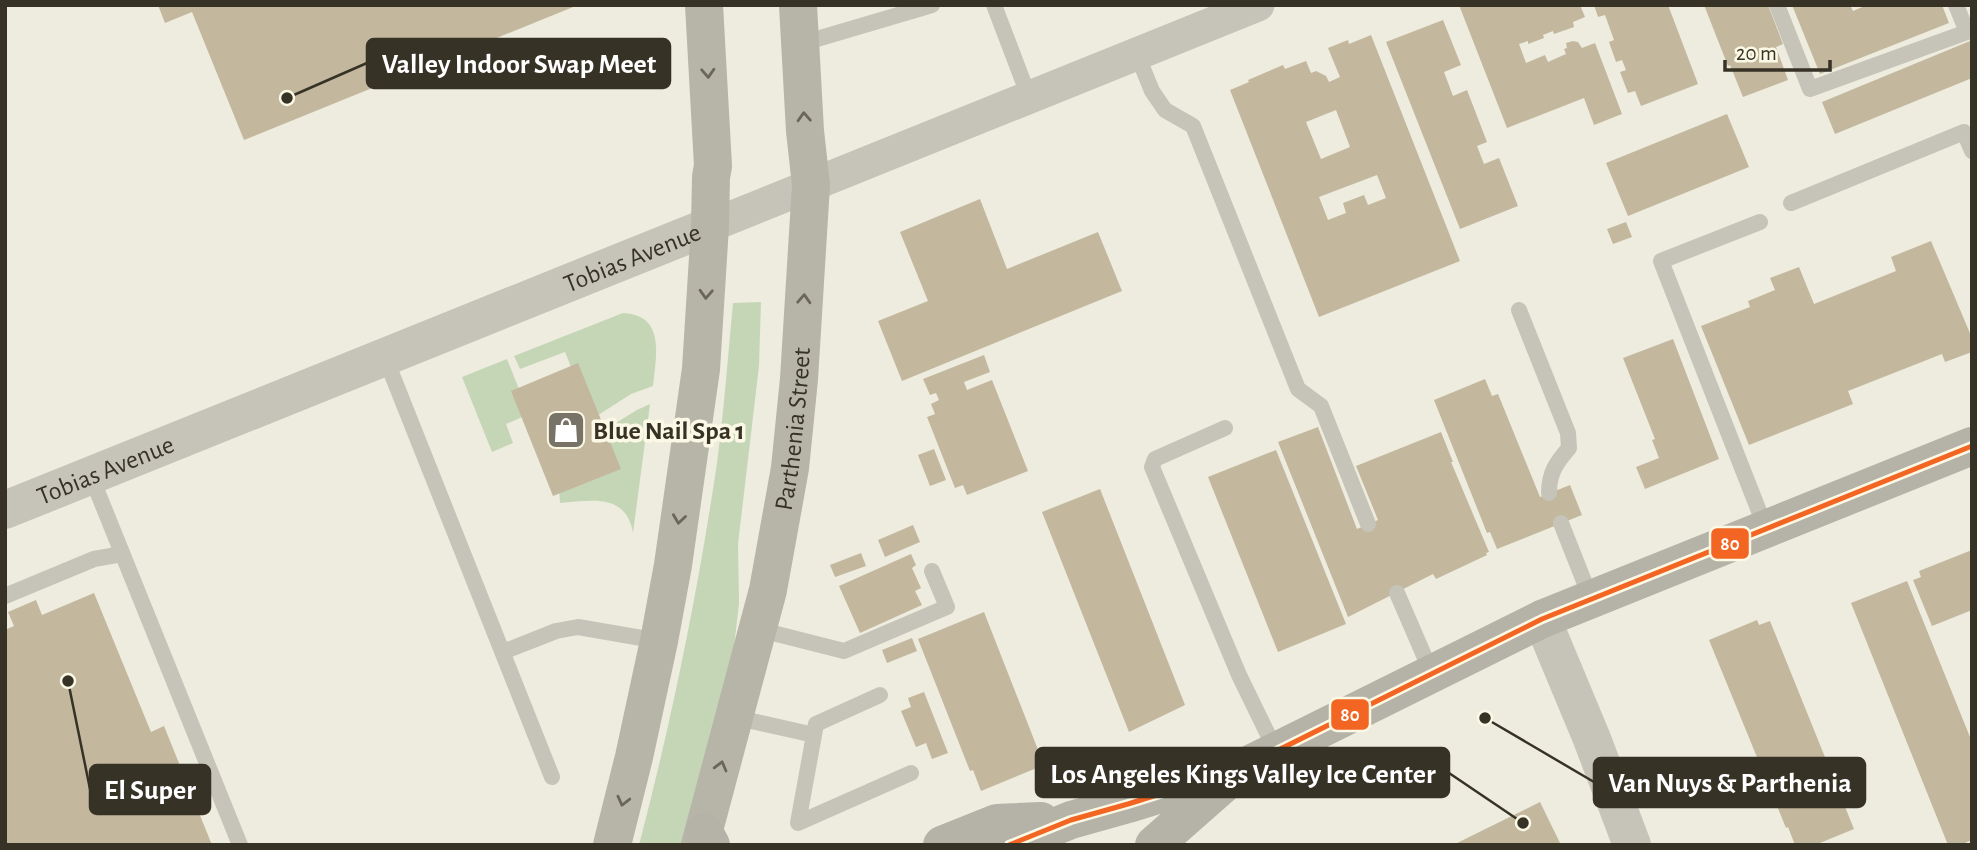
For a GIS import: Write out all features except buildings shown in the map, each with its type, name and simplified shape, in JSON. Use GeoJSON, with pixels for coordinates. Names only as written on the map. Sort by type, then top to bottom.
{"type":"FeatureCollection","features":[{"type":"Feature","properties":{"kind":"main road"},"geometry":{"type":"LineString","coordinates":[[612,845],[659,641],[673,565],[701,369],[710,226],[710,177],[713,166],[704,5]]}},
{"type":"Feature","properties":{"kind":"main road","name":"Parthenia Street"},"geometry":{"type":"LineString","coordinates":[[705,841],[768,590],[790,468],[799,379],[811,185],[797,5]]}},
{"type":"Feature","properties":{"kind":"main road"},"geometry":{"type":"LineString","coordinates":[[1009,845],[1071,820],[1240,769],[1542,619],[1972,446]]}},
{"type":"Feature","properties":{"kind":"main road"},"geometry":{"type":"LineString","coordinates":[[1154,845],[1240,769]]}},
{"type":"Feature","properties":{"kind":"main road"},"geometry":{"type":"LineString","coordinates":[[942,845],[997,823],[1071,820]]}},
{"type":"Feature","properties":{"kind":"street","name":"Tobias Avenue"},"geometry":{"type":"LineString","coordinates":[[5,510],[1258,5]]}},
{"type":"Feature","properties":{"kind":"street"},"geometry":{"type":"LineString","coordinates":[[1542,619],[1632,845]]}},
{"type":"Feature","properties":{"kind":"lane"},"geometry":{"type":"LineString","coordinates":[[800,44],[932,5]]}},
{"type":"Feature","properties":{"kind":"lane"},"geometry":{"type":"LineString","coordinates":[[994,5],[1028,97]]}},
{"type":"Feature","properties":{"kind":"lane"},"geometry":{"type":"LineString","coordinates":[[1777,5],[1810,89],[1969,31],[1956,5]]}},
{"type":"Feature","properties":{"kind":"lane"},"geometry":{"type":"LineString","coordinates":[[1137,54],[1152,90],[1165,110],[1194,126],[1298,389],[1321,406],[1368,524]]}},
{"type":"Feature","properties":{"kind":"lane"},"geometry":{"type":"LineString","coordinates":[[1791,203],[1964,132],[1972,151]]}},
{"type":"Feature","properties":{"kind":"lane"},"geometry":{"type":"LineString","coordinates":[[1760,222],[1661,261],[1766,529]]}},
{"type":"Feature","properties":{"kind":"lane"},"geometry":{"type":"LineString","coordinates":[[1519,310],[1568,433],[1569,448],[1549,478],[1549,493]]}},
{"type":"Feature","properties":{"kind":"lane"},"geometry":{"type":"LineString","coordinates":[[385,357],[552,777]]}},
{"type":"Feature","properties":{"kind":"lane"},"geometry":{"type":"LineString","coordinates":[[1225,428],[1155,459],[1152,467],[1239,675],[1276,751]]}},
{"type":"Feature","properties":{"kind":"lane"},"geometry":{"type":"LineString","coordinates":[[90,476],[240,845]]}},
{"type":"Feature","properties":{"kind":"lane"},"geometry":{"type":"LineString","coordinates":[[1561,523],[1591,599]]}},
{"type":"Feature","properties":{"kind":"lane"},"geometry":{"type":"LineString","coordinates":[[5,596],[94,559],[122,554]]}},
{"type":"Feature","properties":{"kind":"lane"},"geometry":{"type":"LineString","coordinates":[[757,629],[844,651],[947,607],[932,571]]}},
{"type":"Feature","properties":{"kind":"lane"},"geometry":{"type":"LineString","coordinates":[[1397,593],[1432,674]]}},
{"type":"Feature","properties":{"kind":"lane"},"geometry":{"type":"LineString","coordinates":[[503,652],[556,631],[578,626],[659,641]]}},
{"type":"Feature","properties":{"kind":"lane"},"geometry":{"type":"LineString","coordinates":[[880,695],[816,724],[798,823],[911,773]]}},
{"type":"Feature","properties":{"kind":"lane"},"geometry":{"type":"LineString","coordinates":[[734,718],[814,735]]}},
{"type":"Feature","properties":{"kind":"green space"},"geometry":{"type":"Polygon","coordinates":[[[761,302],[759,366],[738,544],[739,603],[733,656],[684,845],[639,845],[673,703],[710,511],[733,303],[761,302]]]}},
{"type":"Feature","properties":{"kind":"green space"},"geometry":{"type":"Polygon","coordinates":[[[623,313],[637,315],[652,329],[656,350],[653,386],[631,394],[592,419],[565,352],[520,369],[514,356],[623,313]]]}},
{"type":"Feature","properties":{"kind":"green space"},"geometry":{"type":"Polygon","coordinates":[[[507,359],[529,414],[506,424],[513,443],[492,452],[462,377],[507,359]]]}},
{"type":"Feature","properties":{"kind":"green space"},"geometry":{"type":"Polygon","coordinates":[[[650,404],[633,533],[629,520],[615,505],[594,501],[560,503],[559,488],[598,434],[650,404]]]}},
{"type":"Feature","properties":{"kind":"transit line","name":"80"},"geometry":{"type":"LineString","coordinates":[[1009,845],[1071,820],[1240,769],[1542,619],[1972,446]]}},
{"type":"Feature","properties":{"kind":"place","name":"Valley Indoor Swap Meet"},"geometry":{"type":"Point","coordinates":[287,98]}},
{"type":"Feature","properties":{"kind":"place","name":"Blue Nail Spa 1"},"geometry":{"type":"Point","coordinates":[566,430]}},
{"type":"Feature","properties":{"kind":"place","name":"El Super"},"geometry":{"type":"Point","coordinates":[68,681]}},
{"type":"Feature","properties":{"kind":"place","name":"Van Nuys & Parthenia"},"geometry":{"type":"Point","coordinates":[1485,718]}},
{"type":"Feature","properties":{"kind":"place","name":"Los Angeles Kings Valley Ice Center"},"geometry":{"type":"Point","coordinates":[1523,823]}}]}
